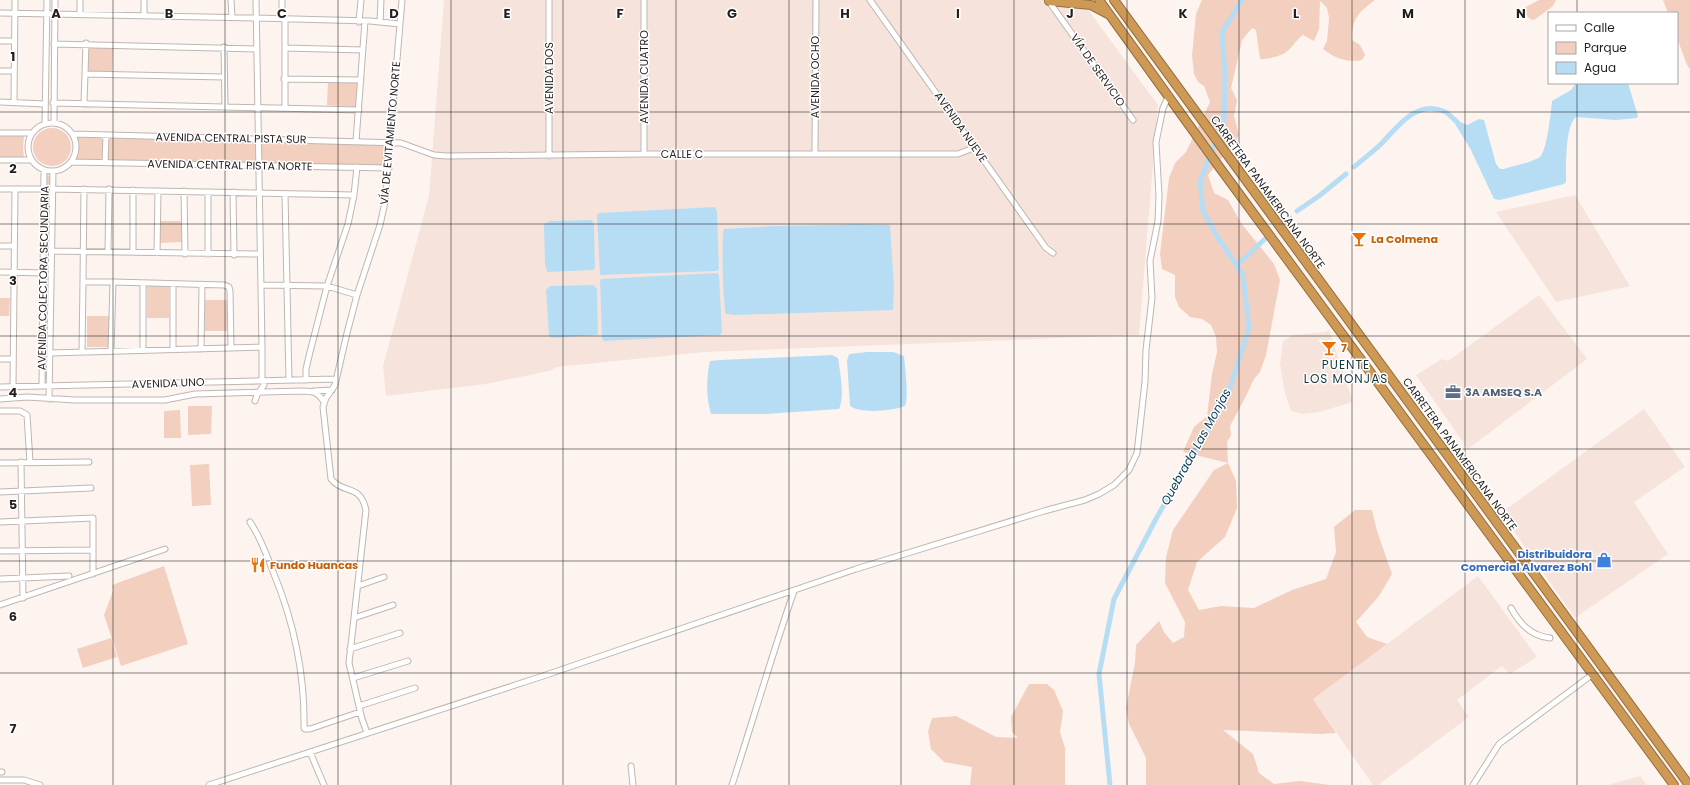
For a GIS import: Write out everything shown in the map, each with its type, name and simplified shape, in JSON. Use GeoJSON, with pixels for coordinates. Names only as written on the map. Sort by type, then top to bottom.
{"type":"FeatureCollection","features":[{"type":"Feature","properties":{"kind":"highway"},"geometry":{"type":"LineString","coordinates":[[1049,0],[1091,5],[1111,16]]}},
{"type":"Feature","properties":{"kind":"highway","name":"CARRETERA PANAMERICANA NORTE"},"geometry":{"type":"LineString","coordinates":[[1099,0],[1220,168],[1674,785]]}},
{"type":"Feature","properties":{"kind":"highway","name":"CARRETERA PANAMERICANA NORTE"},"geometry":{"type":"LineString","coordinates":[[1114,0],[1689,785]]}},
{"type":"Feature","properties":{"kind":"highway"},"geometry":{"type":"LineString","coordinates":[[1292,264],[1307,263]]}},
{"type":"Feature","properties":{"kind":"highway"},"geometry":{"type":"LineString","coordinates":[[1583,661],[1593,654]]}},
{"type":"Feature","properties":{"kind":"street"},"geometry":{"type":"LineString","coordinates":[[14,102],[15,0]]}},
{"type":"Feature","properties":{"kind":"street"},"geometry":{"type":"LineString","coordinates":[[45,124],[47,0]]}},
{"type":"Feature","properties":{"kind":"street"},"geometry":{"type":"LineString","coordinates":[[54,123],[55,0]]}},
{"type":"Feature","properties":{"kind":"street"},"geometry":{"type":"LineString","coordinates":[[80,0],[80,14]]}},
{"type":"Feature","properties":{"kind":"street"},"geometry":{"type":"LineString","coordinates":[[144,0],[144,15]]}},
{"type":"Feature","properties":{"kind":"street"},"geometry":{"type":"LineString","coordinates":[[231,0],[232,17]]}},
{"type":"Feature","properties":{"kind":"street"},"geometry":{"type":"LineString","coordinates":[[255,401],[264,385],[262,380],[256,108],[256,0]]}},
{"type":"Feature","properties":{"kind":"street"},"geometry":{"type":"LineString","coordinates":[[282,0],[285,48],[285,107]]}},
{"type":"Feature","properties":{"kind":"street"},"geometry":{"type":"LineString","coordinates":[[356,141],[363,50],[361,0]]}},
{"type":"Feature","properties":{"kind":"street"},"geometry":{"type":"LineString","coordinates":[[380,22],[381,0]]}},
{"type":"Feature","properties":{"kind":"street","name":"VÍA DE EVITAMIENTO NORTE"},"geometry":{"type":"LineString","coordinates":[[324,402],[333,389],[357,295],[380,225],[385,202],[402,0]]}},
{"type":"Feature","properties":{"kind":"street","name":"AVENIDA DOS"},"geometry":{"type":"LineString","coordinates":[[549,0],[549,156]]}},
{"type":"Feature","properties":{"kind":"street","name":"AVENIDA CUATRO"},"geometry":{"type":"LineString","coordinates":[[644,0],[644,154]]}},
{"type":"Feature","properties":{"kind":"street","name":"AVENIDA OCHO"},"geometry":{"type":"LineString","coordinates":[[815,153],[816,0]]}},
{"type":"Feature","properties":{"kind":"street","name":"AVENIDA NUEVE"},"geometry":{"type":"LineString","coordinates":[[870,0],[1046,248],[1053,253]]}},
{"type":"Feature","properties":{"kind":"street","name":"VÍA DE SERVICIO"},"geometry":{"type":"LineString","coordinates":[[1049,0],[1133,120]]}},
{"type":"Feature","properties":{"kind":"street"},"geometry":{"type":"LineString","coordinates":[[0,13],[232,17],[400,24]]}},
{"type":"Feature","properties":{"kind":"street"},"geometry":{"type":"LineString","coordinates":[[0,41],[14,41]]}},
{"type":"Feature","properties":{"kind":"street"},"geometry":{"type":"LineString","coordinates":[[54,44],[86,43],[256,48]]}},
{"type":"Feature","properties":{"kind":"street"},"geometry":{"type":"LineString","coordinates":[[84,104],[86,43]]}},
{"type":"Feature","properties":{"kind":"street"},"geometry":{"type":"LineString","coordinates":[[224,47],[225,106]]}},
{"type":"Feature","properties":{"kind":"street"},"geometry":{"type":"LineString","coordinates":[[285,48],[363,50]]}},
{"type":"Feature","properties":{"kind":"street"},"geometry":{"type":"LineString","coordinates":[[0,71],[14,71]]}},
{"type":"Feature","properties":{"kind":"street"},"geometry":{"type":"LineString","coordinates":[[85,74],[224,77]]}},
{"type":"Feature","properties":{"kind":"street"},"geometry":{"type":"LineString","coordinates":[[284,79],[361,80]]}},
{"type":"Feature","properties":{"kind":"street"},"geometry":{"type":"LineString","coordinates":[[209,785],[540,677],[871,564],[1044,511],[1085,500],[1106,490],[1125,476],[1137,453],[1145,382],[1146,350],[1152,294],[1150,261],[1158,221],[1159,189],[1156,142],[1168,95]]}},
{"type":"Feature","properties":{"kind":"street"},"geometry":{"type":"LineString","coordinates":[[0,102],[45,104]]}},
{"type":"Feature","properties":{"kind":"street"},"geometry":{"type":"LineString","coordinates":[[53,103],[225,106],[256,108],[285,107],[359,110]]}},
{"type":"Feature","properties":{"kind":"street"},"geometry":{"type":"LineString","coordinates":[[54,123],[65,126],[73,134],[76,146],[74,157],[71,162],[61,169],[53,171],[44,170],[37,166],[32,160],[28,147],[32,133],[36,129],[45,124],[54,123]]}},
{"type":"Feature","properties":{"kind":"street"},"geometry":{"type":"LineString","coordinates":[[0,132],[32,133]]}},
{"type":"Feature","properties":{"kind":"street","name":"AVENIDA CENTRAL PISTA SUR"},"geometry":{"type":"LineString","coordinates":[[73,134],[390,142]]}},
{"type":"Feature","properties":{"kind":"street"},"geometry":{"type":"LineString","coordinates":[[105,163],[106,136]]}},
{"type":"Feature","properties":{"kind":"street","name":"CALLE C"},"geometry":{"type":"LineString","coordinates":[[390,142],[401,143],[438,156],[815,153],[958,154],[976,148]]}},
{"type":"Feature","properties":{"kind":"street"},"geometry":{"type":"LineString","coordinates":[[0,160],[32,160]]}},
{"type":"Feature","properties":{"kind":"street","name":"AVENIDA CENTRAL PISTA NORTE"},"geometry":{"type":"LineString","coordinates":[[71,162],[389,168]]}},
{"type":"Feature","properties":{"kind":"street"},"geometry":{"type":"LineString","coordinates":[[306,380],[306,369],[327,286],[344,240],[354,195],[357,167]]}},
{"type":"Feature","properties":{"kind":"street","name":"AVENIDA COLECTORA SECUNDARIA"},"geometry":{"type":"LineString","coordinates":[[42,386],[44,170]]}},
{"type":"Feature","properties":{"kind":"street","name":"AVENIDA COLECTORA SECUNDARIA"},"geometry":{"type":"LineString","coordinates":[[49,399],[53,171]]}},
{"type":"Feature","properties":{"kind":"street"},"geometry":{"type":"LineString","coordinates":[[52,188],[354,195]]}},
{"type":"Feature","properties":{"kind":"street"},"geometry":{"type":"LineString","coordinates":[[0,189],[44,189]]}},
{"type":"Feature","properties":{"kind":"street"},"geometry":{"type":"LineString","coordinates":[[13,386],[15,189]]}},
{"type":"Feature","properties":{"kind":"street"},"geometry":{"type":"LineString","coordinates":[[82,352],[84,189]]}},
{"type":"Feature","properties":{"kind":"street"},"geometry":{"type":"LineString","coordinates":[[108,252],[109,189]]}},
{"type":"Feature","properties":{"kind":"street"},"geometry":{"type":"LineString","coordinates":[[133,252],[134,190]]}},
{"type":"Feature","properties":{"kind":"street"},"geometry":{"type":"LineString","coordinates":[[157,253],[158,191]]}},
{"type":"Feature","properties":{"kind":"street"},"geometry":{"type":"LineString","coordinates":[[184,191],[185,254]]}},
{"type":"Feature","properties":{"kind":"street"},"geometry":{"type":"LineString","coordinates":[[208,192],[208,254]]}},
{"type":"Feature","properties":{"kind":"street"},"geometry":{"type":"LineString","coordinates":[[233,192],[234,255]]}},
{"type":"Feature","properties":{"kind":"street"},"geometry":{"type":"LineString","coordinates":[[285,194],[289,380]]}},
{"type":"Feature","properties":{"kind":"street"},"geometry":{"type":"LineString","coordinates":[[0,246],[14,246]]}},
{"type":"Feature","properties":{"kind":"street"},"geometry":{"type":"LineString","coordinates":[[51,251],[234,255],[260,254]]}},
{"type":"Feature","properties":{"kind":"street"},"geometry":{"type":"LineString","coordinates":[[0,272],[51,274]]}},
{"type":"Feature","properties":{"kind":"street"},"geometry":{"type":"LineString","coordinates":[[83,282],[202,285],[224,284],[229,287],[230,291],[231,348]]}},
{"type":"Feature","properties":{"kind":"street"},"geometry":{"type":"LineString","coordinates":[[111,351],[113,282]]}},
{"type":"Feature","properties":{"kind":"street"},"geometry":{"type":"LineString","coordinates":[[143,283],[143,350]]}},
{"type":"Feature","properties":{"kind":"street"},"geometry":{"type":"LineString","coordinates":[[173,284],[173,350]]}},
{"type":"Feature","properties":{"kind":"street"},"geometry":{"type":"LineString","coordinates":[[261,285],[287,284],[327,286],[357,295]]}},
{"type":"Feature","properties":{"kind":"street"},"geometry":{"type":"LineString","coordinates":[[201,349],[202,285]]}},
{"type":"Feature","properties":{"kind":"street"},"geometry":{"type":"LineString","coordinates":[[50,353],[262,347]]}},
{"type":"Feature","properties":{"kind":"street"},"geometry":{"type":"LineString","coordinates":[[0,360],[13,359]]}},
{"type":"Feature","properties":{"kind":"street","name":"AVENIDA UNO"},"geometry":{"type":"LineString","coordinates":[[0,387],[336,379]]}},
{"type":"Feature","properties":{"kind":"street"},"geometry":{"type":"LineString","coordinates":[[0,399],[27,397],[104,401],[164,400],[195,394],[322,392],[333,389]]}},
{"type":"Feature","properties":{"kind":"street"},"geometry":{"type":"LineString","coordinates":[[314,391],[320,395],[324,402],[324,422],[331,479],[334,483],[362,497],[366,510],[349,663],[367,733]]}},
{"type":"Feature","properties":{"kind":"street"},"geometry":{"type":"LineString","coordinates":[[0,411],[24,412],[28,418],[30,462]]}},
{"type":"Feature","properties":{"kind":"street"},"geometry":{"type":"LineString","coordinates":[[21,462],[24,550],[23,598]]}},
{"type":"Feature","properties":{"kind":"street"},"geometry":{"type":"LineString","coordinates":[[0,463],[88,462]]}},
{"type":"Feature","properties":{"kind":"street"},"geometry":{"type":"LineString","coordinates":[[0,492],[90,488]]}},
{"type":"Feature","properties":{"kind":"street"},"geometry":{"type":"LineString","coordinates":[[0,522],[93,518],[93,574]]}},
{"type":"Feature","properties":{"kind":"street"},"geometry":{"type":"LineString","coordinates":[[250,522],[269,556],[289,614],[301,672],[305,730],[415,688]]}},
{"type":"Feature","properties":{"kind":"street"},"geometry":{"type":"LineString","coordinates":[[0,605],[165,549]]}},
{"type":"Feature","properties":{"kind":"street"},"geometry":{"type":"LineString","coordinates":[[0,551],[92,550]]}},
{"type":"Feature","properties":{"kind":"street"},"geometry":{"type":"LineString","coordinates":[[0,579],[69,576]]}},
{"type":"Feature","properties":{"kind":"street"},"geometry":{"type":"LineString","coordinates":[[358,586],[384,577]]}},
{"type":"Feature","properties":{"kind":"street"},"geometry":{"type":"LineString","coordinates":[[732,785],[757,712],[776,645],[794,591]]}},
{"type":"Feature","properties":{"kind":"street"},"geometry":{"type":"LineString","coordinates":[[354,618],[393,605]]}},
{"type":"Feature","properties":{"kind":"street"},"geometry":{"type":"LineString","coordinates":[[1511,608],[1529,631],[1543,637],[1550,638]]}},
{"type":"Feature","properties":{"kind":"street"},"geometry":{"type":"LineString","coordinates":[[350,649],[400,633]]}},
{"type":"Feature","properties":{"kind":"street"},"geometry":{"type":"LineString","coordinates":[[353,678],[408,661]]}},
{"type":"Feature","properties":{"kind":"street"},"geometry":{"type":"LineString","coordinates":[[1473,785],[1499,744],[1593,674]]}},
{"type":"Feature","properties":{"kind":"street"},"geometry":{"type":"LineString","coordinates":[[310,752],[324,785]]}},
{"type":"Feature","properties":{"kind":"street"},"geometry":{"type":"LineString","coordinates":[[632,766],[633,785]]}},
{"type":"Feature","properties":{"kind":"street"},"geometry":{"type":"LineString","coordinates":[[0,780],[24,780],[40,785]]}},
{"type":"Feature","properties":{"kind":"shaded area"},"geometry":{"type":"Polygon","coordinates":[[[444,0],[1081,0],[1158,105],[1139,335],[705,352],[557,367],[549,371],[486,384],[386,396],[383,366],[429,196],[444,0]]]}},
{"type":"Feature","properties":{"kind":"shaded area"},"geometry":{"type":"Polygon","coordinates":[[[1575,195],[1630,286],[1556,302],[1496,212],[1575,195]]]}},
{"type":"Feature","properties":{"kind":"shaded area"},"geometry":{"type":"Polygon","coordinates":[[[1539,295],[1587,359],[1468,449],[1416,375],[1442,359],[1448,361],[1539,295]]]}},
{"type":"Feature","properties":{"kind":"shaded area"},"geometry":{"type":"Polygon","coordinates":[[[1329,330],[1353,402],[1319,412],[1302,414],[1291,411],[1285,393],[1280,364],[1283,341],[1293,335],[1324,332],[1329,330]]]}},
{"type":"Feature","properties":{"kind":"shaded area"},"geometry":{"type":"Polygon","coordinates":[[[1644,409],[1685,467],[1634,502],[1668,554],[1575,618],[1501,513],[1644,409]]]}},
{"type":"Feature","properties":{"kind":"shaded area"},"geometry":{"type":"Polygon","coordinates":[[[1478,576],[1537,657],[1510,674],[1502,666],[1457,700],[1469,717],[1378,785],[1373,785],[1313,699],[1478,576]]]}},
{"type":"Feature","properties":{"kind":"shaded area"},"geometry":{"type":"Polygon","coordinates":[[[1640,776],[1647,785],[1608,785],[1640,776]]]}},
{"type":"Feature","properties":{"kind":"green space"},"geometry":{"type":"Polygon","coordinates":[[[1202,0],[1375,0],[1360,13],[1353,26],[1352,40],[1360,45],[1365,55],[1362,60],[1351,61],[1341,59],[1323,49],[1327,41],[1329,18],[1327,8],[1320,1],[1319,29],[1314,41],[1303,35],[1285,53],[1273,58],[1260,59],[1256,30],[1252,28],[1242,40],[1231,88],[1237,100],[1234,116],[1239,135],[1208,175],[1214,193],[1228,200],[1241,223],[1274,264],[1280,280],[1266,355],[1260,372],[1254,379],[1230,426],[1231,435],[1227,442],[1228,463],[1183,452],[1194,427],[1207,416],[1212,374],[1217,352],[1216,337],[1211,325],[1202,319],[1190,317],[1179,307],[1175,297],[1175,275],[1162,269],[1160,254],[1169,178],[1175,163],[1186,152],[1210,102],[1204,86],[1198,82],[1194,74],[1192,56],[1196,14],[1202,0]]]}},
{"type":"Feature","properties":{"kind":"green space"},"geometry":{"type":"Polygon","coordinates":[[[1539,0],[1556,0],[1553,6],[1534,20],[1530,19],[1524,8],[1539,0]]]}},
{"type":"Feature","properties":{"kind":"green space"},"geometry":{"type":"Polygon","coordinates":[[[1663,0],[1690,0],[1690,69],[1687,65],[1678,41],[1678,12],[1668,12],[1663,0]]]}},
{"type":"Feature","properties":{"kind":"green space"},"geometry":{"type":"Polygon","coordinates":[[[88,48],[113,48],[112,72],[87,72],[88,48]]]}},
{"type":"Feature","properties":{"kind":"green space"},"geometry":{"type":"Polygon","coordinates":[[[328,81],[357,81],[359,84],[358,106],[327,105],[328,81]]]}},
{"type":"Feature","properties":{"kind":"green space"},"geometry":{"type":"Polygon","coordinates":[[[48,128],[56,128],[63,131],[68,136],[71,147],[68,158],[63,163],[56,166],[48,166],[41,163],[36,158],[33,151],[33,143],[36,136],[41,131],[48,128]]]}},
{"type":"Feature","properties":{"kind":"green space"},"geometry":{"type":"Polygon","coordinates":[[[0,136],[24,136],[24,158],[0,157],[0,136]]]}},
{"type":"Feature","properties":{"kind":"green space"},"geometry":{"type":"Polygon","coordinates":[[[75,137],[101,138],[103,141],[103,157],[99,160],[74,159],[78,148],[75,137]]]}},
{"type":"Feature","properties":{"kind":"green space"},"geometry":{"type":"Polygon","coordinates":[[[111,138],[249,140],[255,145],[256,160],[252,163],[110,160],[107,157],[108,142],[111,138]]]}},
{"type":"Feature","properties":{"kind":"green space"},"geometry":{"type":"Polygon","coordinates":[[[264,141],[384,144],[388,149],[388,163],[383,166],[264,164],[261,160],[260,146],[264,141]]]}},
{"type":"Feature","properties":{"kind":"green space"},"geometry":{"type":"Polygon","coordinates":[[[48,175],[50,177],[49,247],[47,248],[47,177],[48,175]]]}},
{"type":"Feature","properties":{"kind":"green space"},"geometry":{"type":"Polygon","coordinates":[[[160,221],[182,221],[182,242],[160,243],[160,221]]]}},
{"type":"Feature","properties":{"kind":"green space"},"geometry":{"type":"Polygon","coordinates":[[[46,281],[48,281],[47,379],[44,379],[46,281]]]}},
{"type":"Feature","properties":{"kind":"green space"},"geometry":{"type":"Polygon","coordinates":[[[147,285],[169,287],[169,318],[147,318],[147,285]]]}},
{"type":"Feature","properties":{"kind":"green space"},"geometry":{"type":"Polygon","coordinates":[[[0,298],[10,298],[9,316],[0,316],[0,298]]]}},
{"type":"Feature","properties":{"kind":"green space"},"geometry":{"type":"Polygon","coordinates":[[[205,300],[227,300],[227,331],[205,331],[205,300]]]}},
{"type":"Feature","properties":{"kind":"green space"},"geometry":{"type":"Polygon","coordinates":[[[87,316],[109,316],[109,347],[87,347],[87,316]]]}},
{"type":"Feature","properties":{"kind":"green space"},"geometry":{"type":"Polygon","coordinates":[[[188,406],[212,406],[211,434],[188,435],[188,406]]]}},
{"type":"Feature","properties":{"kind":"green space"},"geometry":{"type":"Polygon","coordinates":[[[180,410],[181,438],[164,438],[164,411],[180,410]]]}},
{"type":"Feature","properties":{"kind":"green space"},"geometry":{"type":"Polygon","coordinates":[[[1228,463],[1236,481],[1237,508],[1225,537],[1197,562],[1188,590],[1199,610],[1221,606],[1254,608],[1292,590],[1326,579],[1336,552],[1334,527],[1355,510],[1372,510],[1377,531],[1392,574],[1379,596],[1356,622],[1367,637],[1387,644],[1313,699],[1336,733],[1321,734],[1223,730],[1253,754],[1259,773],[1274,784],[1300,781],[1330,785],[1146,785],[1146,758],[1129,724],[1126,708],[1135,663],[1136,645],[1159,621],[1164,632],[1173,643],[1184,637],[1185,622],[1165,583],[1166,557],[1173,530],[1214,470],[1228,463]]]}},
{"type":"Feature","properties":{"kind":"green space"},"geometry":{"type":"Polygon","coordinates":[[[209,464],[211,505],[192,506],[190,465],[209,464]]]}},
{"type":"Feature","properties":{"kind":"green space"},"geometry":{"type":"Polygon","coordinates":[[[164,566],[188,644],[121,666],[104,615],[113,591],[112,585],[164,566]]]}},
{"type":"Feature","properties":{"kind":"green space"},"geometry":{"type":"Polygon","coordinates":[[[111,638],[117,657],[83,668],[77,649],[111,638]]]}},
{"type":"Feature","properties":{"kind":"green space"},"geometry":{"type":"Polygon","coordinates":[[[1029,684],[1047,684],[1054,690],[1063,711],[1060,732],[1065,748],[1065,785],[970,785],[972,767],[944,762],[931,749],[928,731],[932,718],[956,716],[996,737],[1018,738],[1012,732],[1011,717],[1029,684]]]}},
{"type":"Feature","properties":{"kind":"water"},"geometry":{"type":"Polygon","coordinates":[[[1575,84],[1628,84],[1638,116],[1637,118],[1616,120],[1576,117],[1572,122],[1568,137],[1566,182],[1564,184],[1500,200],[1494,199],[1471,150],[1455,124],[1460,122],[1467,125],[1479,119],[1484,120],[1496,164],[1500,169],[1528,162],[1540,157],[1545,147],[1552,101],[1571,90],[1575,84]]]}},
{"type":"Feature","properties":{"kind":"water"},"geometry":{"type":"Polygon","coordinates":[[[715,207],[717,212],[719,269],[717,271],[600,275],[597,215],[599,213],[715,207]]]}},
{"type":"Feature","properties":{"kind":"water"},"geometry":{"type":"Polygon","coordinates":[[[592,220],[594,224],[595,269],[547,272],[545,263],[544,224],[550,221],[592,220]]]}},
{"type":"Feature","properties":{"kind":"water"},"geometry":{"type":"Polygon","coordinates":[[[855,224],[890,225],[894,288],[893,310],[735,315],[726,314],[723,271],[724,229],[855,224]]]}},
{"type":"Feature","properties":{"kind":"water"},"geometry":{"type":"Polygon","coordinates":[[[717,273],[719,275],[722,332],[720,335],[604,341],[602,339],[601,279],[717,273]]]}},
{"type":"Feature","properties":{"kind":"water"},"geometry":{"type":"Polygon","coordinates":[[[594,285],[597,289],[598,334],[552,338],[549,336],[546,290],[550,286],[594,285]]]}},
{"type":"Feature","properties":{"kind":"water"},"geometry":{"type":"Polygon","coordinates":[[[893,352],[904,356],[907,389],[905,406],[893,409],[869,411],[855,409],[850,406],[847,361],[849,354],[893,352]]]}},
{"type":"Feature","properties":{"kind":"water"},"geometry":{"type":"Polygon","coordinates":[[[832,355],[838,358],[841,377],[842,398],[839,409],[765,414],[711,414],[707,388],[710,361],[832,355]]]}},
{"type":"Feature","properties":{"kind":"waterway","name":"Quebrada Las Monjas"},"geometry":{"type":"LineString","coordinates":[[1110,785],[1099,674],[1114,599],[1157,517],[1228,394],[1249,328],[1243,275],[1218,238],[1203,211],[1200,182],[1224,118],[1225,75],[1222,32],[1242,0]]}},
{"type":"Feature","properties":{"kind":"waterway"},"geometry":{"type":"LineString","coordinates":[[1354,167],[1379,146],[1401,123],[1416,112],[1425,109],[1443,111],[1458,123]]}},
{"type":"Feature","properties":{"kind":"waterway"},"geometry":{"type":"LineString","coordinates":[[1297,211],[1319,196],[1346,174]]}},
{"type":"Feature","properties":{"kind":"waterway"},"geometry":{"type":"LineString","coordinates":[[1284,222],[1290,218]]}},
{"type":"Feature","properties":{"kind":"waterway"},"geometry":{"type":"LineString","coordinates":[[1237,265],[1266,238]]}},
{"type":"Feature","properties":{"kind":"place","name":"La Colmena"},"geometry":{"type":"Point","coordinates":[1359,239]}},
{"type":"Feature","properties":{"kind":"place","name":"7"},"geometry":{"type":"Point","coordinates":[1329,348]}},
{"type":"Feature","properties":{"kind":"place","name":"3A AMSEQ S.A"},"geometry":{"type":"Point","coordinates":[1453,392]}},
{"type":"Feature","properties":{"kind":"place","name":"Distribuidora Comercial Alvarez Bohl"},"geometry":{"type":"Point","coordinates":[1604,560]}},
{"type":"Feature","properties":{"kind":"place","name":"Fundo Huancas"},"geometry":{"type":"Point","coordinates":[258,565]}},
{"type":"Feature","properties":{"kind":"district","name":"PUENTE LOS MONJAS"},"geometry":{"type":"Point","coordinates":[1346,372]}}]}
